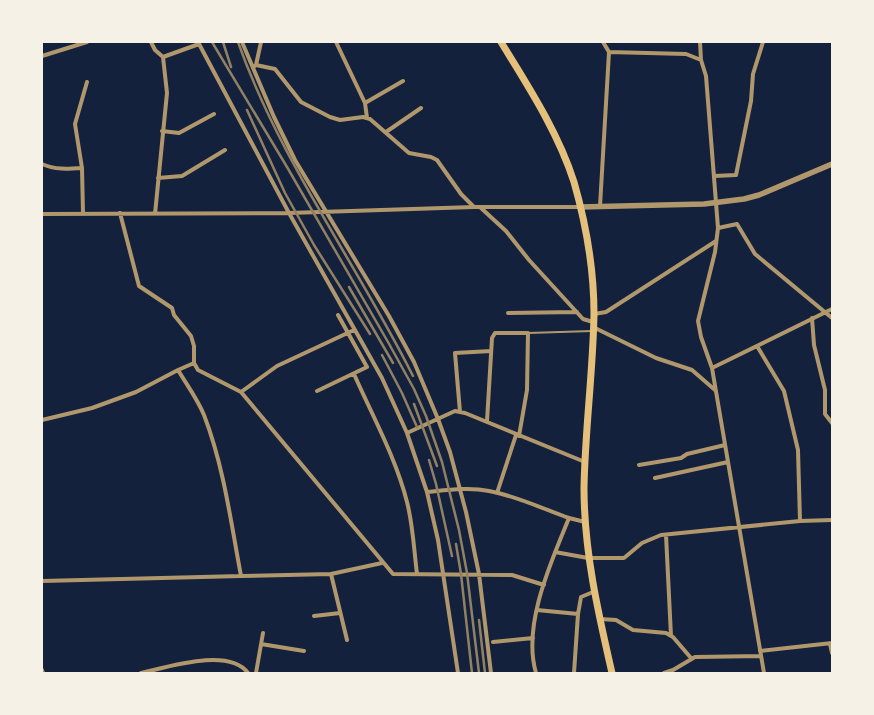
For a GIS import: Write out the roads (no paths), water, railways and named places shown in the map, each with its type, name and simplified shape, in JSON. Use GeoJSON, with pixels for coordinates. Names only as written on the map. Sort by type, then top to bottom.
{"type":"FeatureCollection","features":[{"type":"Feature","properties":{"kind":"main road"},"geometry":{"type":"LineString","coordinates":[[501,42],[555,134],[573,181],[588,244],[594,314],[585,462],[585,522],[593,592],[612,673]]}},
{"type":"Feature","properties":{"kind":"street"},"geometry":{"type":"LineString","coordinates":[[42,56],[87,42]]}},
{"type":"Feature","properties":{"kind":"street"},"geometry":{"type":"LineString","coordinates":[[151,42],[155,50],[163,57],[167,93],[154,214]]}},
{"type":"Feature","properties":{"kind":"street"},"geometry":{"type":"LineString","coordinates":[[242,42],[255,66],[274,117],[325,211],[389,316],[414,362],[438,419],[450,452],[466,512],[479,574],[491,673]]}},
{"type":"Feature","properties":{"kind":"street"},"geometry":{"type":"LineString","coordinates":[[255,66],[261,42]]}},
{"type":"Feature","properties":{"kind":"street"},"geometry":{"type":"LineString","coordinates":[[336,42],[365,103],[367,118]]}},
{"type":"Feature","properties":{"kind":"street"},"geometry":{"type":"LineString","coordinates":[[600,206],[609,52],[603,42]]}},
{"type":"Feature","properties":{"kind":"street"},"geometry":{"type":"LineString","coordinates":[[700,42],[701,60],[706,76],[718,228],[715,252],[698,321],[701,337],[712,368],[764,673]]}},
{"type":"Feature","properties":{"kind":"street"},"geometry":{"type":"LineString","coordinates":[[714,176],[736,175],[751,100],[753,74],[763,42]]}},
{"type":"Feature","properties":{"kind":"street"},"geometry":{"type":"LineString","coordinates":[[163,57],[199,43],[289,213],[382,378],[407,433],[427,492],[444,575],[458,673]]}},
{"type":"Feature","properties":{"kind":"street"},"geometry":{"type":"LineString","coordinates":[[609,52],[686,54],[701,60]]}},
{"type":"Feature","properties":{"kind":"street"},"geometry":{"type":"LineString","coordinates":[[255,66],[275,69],[301,102],[330,117],[340,120],[367,118],[377,124],[409,153],[431,157],[437,160],[461,194],[474,207]]}},
{"type":"Feature","properties":{"kind":"street"},"geometry":{"type":"LineString","coordinates":[[365,103],[403,81]]}},
{"type":"Feature","properties":{"kind":"street"},"geometry":{"type":"LineString","coordinates":[[84,213],[82,168],[76,124],[87,82]]}},
{"type":"Feature","properties":{"kind":"street"},"geometry":{"type":"LineString","coordinates":[[386,132],[421,108]]}},
{"type":"Feature","properties":{"kind":"street"},"geometry":{"type":"LineString","coordinates":[[162,131],[179,133],[214,114]]}},
{"type":"Feature","properties":{"kind":"street"},"geometry":{"type":"LineString","coordinates":[[158,178],[182,176],[225,150]]}},
{"type":"Feature","properties":{"kind":"street"},"geometry":{"type":"LineString","coordinates":[[42,164],[49,167],[64,169],[82,168]]}},
{"type":"Feature","properties":{"kind":"street"},"geometry":{"type":"LineString","coordinates":[[42,214],[289,213],[474,207],[580,207],[716,203],[759,195],[832,164]]}},
{"type":"Feature","properties":{"kind":"street"},"geometry":{"type":"LineString","coordinates":[[481,207],[506,231],[528,260],[583,319],[593,327],[656,358],[692,370],[715,390]]}},
{"type":"Feature","properties":{"kind":"street"},"geometry":{"type":"LineString","coordinates":[[120,213],[140,286],[172,308],[174,315],[191,336],[194,346],[194,363],[198,370],[241,392],[382,563],[393,574],[512,575],[544,585]]}},
{"type":"Feature","properties":{"kind":"street"},"geometry":{"type":"LineString","coordinates":[[718,228],[737,224],[755,254],[832,318]]}},
{"type":"Feature","properties":{"kind":"street"},"geometry":{"type":"LineString","coordinates":[[594,314],[606,312],[716,241]]}},
{"type":"Feature","properties":{"kind":"street"},"geometry":{"type":"LineString","coordinates":[[712,368],[832,308]]}},
{"type":"Feature","properties":{"kind":"street"},"geometry":{"type":"LineString","coordinates":[[508,313],[577,312]]}},
{"type":"Feature","properties":{"kind":"street"},"geometry":{"type":"LineString","coordinates":[[317,391],[367,368],[338,315]]}},
{"type":"Feature","properties":{"kind":"street"},"geometry":{"type":"LineString","coordinates":[[812,318],[814,345],[825,390],[825,414],[832,423]]}},
{"type":"Feature","properties":{"kind":"street"},"geometry":{"type":"LineString","coordinates":[[241,392],[277,366],[354,330]]}},
{"type":"Feature","properties":{"kind":"street"},"geometry":{"type":"LineString","coordinates":[[487,421],[492,338],[495,333],[528,333],[527,390],[517,435],[497,493]]}},
{"type":"Feature","properties":{"kind":"street"},"geometry":{"type":"LineString","coordinates":[[757,346],[784,391],[798,450],[800,521]]}},
{"type":"Feature","properties":{"kind":"street"},"geometry":{"type":"LineString","coordinates":[[460,412],[455,353],[491,351]]}},
{"type":"Feature","properties":{"kind":"street"},"geometry":{"type":"LineString","coordinates":[[42,420],[92,408],[136,392],[194,363]]}},
{"type":"Feature","properties":{"kind":"street"},"geometry":{"type":"LineString","coordinates":[[178,370],[204,413],[213,442],[226,496],[241,576]]}},
{"type":"Feature","properties":{"kind":"street"},"geometry":{"type":"LineString","coordinates":[[354,374],[389,452],[406,500],[412,522],[417,574]]}},
{"type":"Feature","properties":{"kind":"street"},"geometry":{"type":"LineString","coordinates":[[407,433],[456,411],[487,421],[517,435],[585,462]]}},
{"type":"Feature","properties":{"kind":"street"},"geometry":{"type":"LineString","coordinates":[[639,465],[680,458],[687,454],[725,445]]}},
{"type":"Feature","properties":{"kind":"street"},"geometry":{"type":"LineString","coordinates":[[655,478],[728,462]]}},
{"type":"Feature","properties":{"kind":"street"},"geometry":{"type":"LineString","coordinates":[[427,492],[460,490],[497,493],[569,518],[585,522]]}},
{"type":"Feature","properties":{"kind":"street"},"geometry":{"type":"LineString","coordinates":[[536,673],[532,638],[537,610],[555,552],[569,518]]}},
{"type":"Feature","properties":{"kind":"street"},"geometry":{"type":"LineString","coordinates":[[555,552],[588,558],[624,558],[642,543],[666,535],[800,521],[832,520]]}},
{"type":"Feature","properties":{"kind":"street"},"geometry":{"type":"LineString","coordinates":[[666,535],[671,636]]}},
{"type":"Feature","properties":{"kind":"street"},"geometry":{"type":"LineString","coordinates":[[42,581],[331,574],[382,563]]}},
{"type":"Feature","properties":{"kind":"street"},"geometry":{"type":"LineString","coordinates":[[331,574],[347,640]]}},
{"type":"Feature","properties":{"kind":"street"},"geometry":{"type":"LineString","coordinates":[[574,673],[578,614],[581,597],[593,592]]}},
{"type":"Feature","properties":{"kind":"street"},"geometry":{"type":"LineString","coordinates":[[537,610],[578,614]]}},
{"type":"Feature","properties":{"kind":"street"},"geometry":{"type":"LineString","coordinates":[[314,616],[340,613]]}},
{"type":"Feature","properties":{"kind":"street"},"geometry":{"type":"LineString","coordinates":[[599,619],[616,620],[634,630],[659,632],[671,636],[691,658]]}},
{"type":"Feature","properties":{"kind":"street"},"geometry":{"type":"LineString","coordinates":[[256,673],[263,633]]}},
{"type":"Feature","properties":{"kind":"street"},"geometry":{"type":"LineString","coordinates":[[492,642],[532,638]]}},
{"type":"Feature","properties":{"kind":"street"},"geometry":{"type":"LineString","coordinates":[[261,644],[304,651]]}},
{"type":"Feature","properties":{"kind":"street"},"geometry":{"type":"LineString","coordinates":[[760,651],[831,644],[832,653]]}},
{"type":"Feature","properties":{"kind":"street"},"geometry":{"type":"LineString","coordinates":[[664,673],[673,670],[691,658],[761,656]]}},
{"type":"Feature","properties":{"kind":"street"},"geometry":{"type":"LineString","coordinates":[[141,673],[203,660],[230,662],[243,667],[248,673]]}},
{"type":"Feature","properties":{"kind":"lane"},"geometry":{"type":"LineString","coordinates":[[528,333],[593,327]]}},
{"type":"Feature","properties":{"kind":"railway"},"geometry":{"type":"LineString","coordinates":[[212,42],[287,167],[388,342],[414,389],[426,416],[442,462],[459,530],[467,573],[479,673]]}},
{"type":"Feature","properties":{"kind":"railway"},"geometry":{"type":"LineString","coordinates":[[223,42],[231,67]]}},
{"type":"Feature","properties":{"kind":"railway"},"geometry":{"type":"LineString","coordinates":[[238,42],[255,86],[275,129],[320,212],[391,334],[413,376]]}},
{"type":"Feature","properties":{"kind":"railway"},"geometry":{"type":"LineString","coordinates":[[247,110],[285,193],[314,245],[370,334]]}},
{"type":"Feature","properties":{"kind":"railway"},"geometry":{"type":"LineString","coordinates":[[349,287],[393,363]]}},
{"type":"Feature","properties":{"kind":"railway"},"geometry":{"type":"LineString","coordinates":[[382,355],[402,393],[417,427]]}},
{"type":"Feature","properties":{"kind":"railway"},"geometry":{"type":"LineString","coordinates":[[414,404],[437,466]]}},
{"type":"Feature","properties":{"kind":"railway"},"geometry":{"type":"LineString","coordinates":[[429,460],[436,484],[452,556]]}},
{"type":"Feature","properties":{"kind":"railway"},"geometry":{"type":"LineString","coordinates":[[456,544],[461,574],[472,673]]}},
{"type":"Feature","properties":{"kind":"railway"},"geometry":{"type":"LineString","coordinates":[[479,620],[485,673]]}}]}
